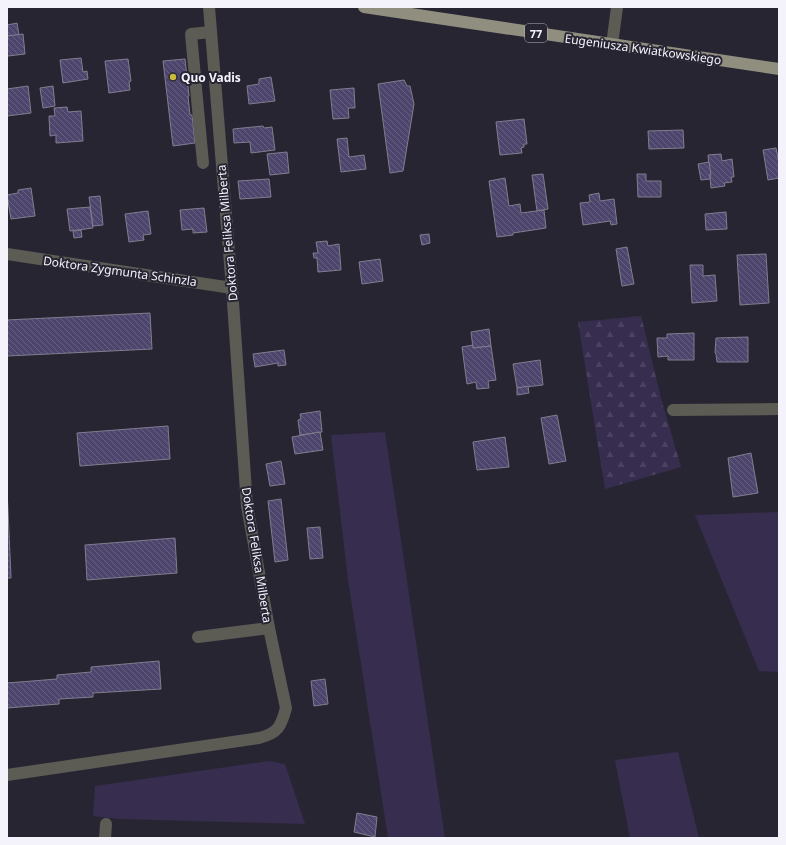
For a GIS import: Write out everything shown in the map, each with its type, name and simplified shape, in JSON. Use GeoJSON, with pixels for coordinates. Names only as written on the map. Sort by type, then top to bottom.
{"type":"FeatureCollection","features":[{"type":"Feature","properties":{"kind":"main road","name":"Eugeniusza Kwiatkowskiego"},"geometry":{"type":"LineString","coordinates":[[364,7],[779,69]]}},
{"type":"Feature","properties":{"kind":"street","name":"Doktora Feliksa Milberta"},"geometry":{"type":"LineString","coordinates":[[7,775],[259,738],[270,735],[278,729],[283,721],[286,708],[269,628],[247,506],[232,288],[209,7]]}},
{"type":"Feature","properties":{"kind":"street"},"geometry":{"type":"LineString","coordinates":[[612,45],[617,7]]}},
{"type":"Feature","properties":{"kind":"street"},"geometry":{"type":"LineString","coordinates":[[204,163],[191,34],[211,32]]}},
{"type":"Feature","properties":{"kind":"street","name":"Doktora Zygmunta Schinzla"},"geometry":{"type":"LineString","coordinates":[[7,254],[232,288]]}},
{"type":"Feature","properties":{"kind":"street"},"geometry":{"type":"LineString","coordinates":[[673,410],[779,409]]}},
{"type":"Feature","properties":{"kind":"street"},"geometry":{"type":"LineString","coordinates":[[198,638],[269,628]]}},
{"type":"Feature","properties":{"kind":"street"},"geometry":{"type":"LineString","coordinates":[[105,838],[106,824]]}},
{"type":"Feature","properties":{"kind":"green space"},"geometry":{"type":"Polygon","coordinates":[[[641,316],[662,402],[681,467],[605,489],[578,322],[641,316]]]}},
{"type":"Feature","properties":{"kind":"green space"},"geometry":{"type":"Polygon","coordinates":[[[385,432],[445,838],[388,838],[348,580],[331,435],[385,432]]]}},
{"type":"Feature","properties":{"kind":"green space"},"geometry":{"type":"Polygon","coordinates":[[[779,512],[779,672],[759,671],[695,515],[779,512]]]}},
{"type":"Feature","properties":{"kind":"green space"},"geometry":{"type":"Polygon","coordinates":[[[678,752],[699,838],[630,838],[615,760],[678,752]]]}},
{"type":"Feature","properties":{"kind":"green space"},"geometry":{"type":"Polygon","coordinates":[[[269,761],[285,764],[305,824],[120,819],[93,816],[95,786],[269,761]]]}},
{"type":"Feature","properties":{"kind":"building"},"geometry":{"type":"Polygon","coordinates":[[[17,23],[19,35],[7,36],[7,25],[17,23]]]}},
{"type":"Feature","properties":{"kind":"building"},"geometry":{"type":"Polygon","coordinates":[[[23,34],[25,54],[8,56],[7,36],[23,34]]]}},
{"type":"Feature","properties":{"kind":"building"},"geometry":{"type":"Polygon","coordinates":[[[81,58],[83,72],[87,71],[88,79],[63,83],[60,60],[81,58]]]}},
{"type":"Feature","properties":{"kind":"building"},"geometry":{"type":"Polygon","coordinates":[[[128,59],[131,81],[129,82],[130,90],[109,93],[105,61],[128,59]]]}},
{"type":"Feature","properties":{"kind":"building"},"geometry":{"type":"Polygon","coordinates":[[[185,59],[190,115],[192,115],[195,143],[173,146],[163,61],[185,59]]]}},
{"type":"Feature","properties":{"kind":"building"},"geometry":{"type":"Polygon","coordinates":[[[271,77],[275,101],[249,104],[247,86],[259,84],[259,79],[271,77]]]}},
{"type":"Feature","properties":{"kind":"building"},"geometry":{"type":"Polygon","coordinates":[[[404,80],[407,86],[410,86],[414,104],[403,171],[390,173],[378,84],[404,80]]]}},
{"type":"Feature","properties":{"kind":"building"},"geometry":{"type":"Polygon","coordinates":[[[28,86],[31,113],[7,116],[7,89],[28,86]]]}},
{"type":"Feature","properties":{"kind":"building"},"geometry":{"type":"Polygon","coordinates":[[[53,86],[55,106],[43,108],[40,88],[53,86]]]}},
{"type":"Feature","properties":{"kind":"building"},"geometry":{"type":"Polygon","coordinates":[[[354,88],[355,108],[348,108],[349,118],[333,119],[330,90],[354,88]]]}},
{"type":"Feature","properties":{"kind":"building"},"geometry":{"type":"Polygon","coordinates":[[[67,107],[68,112],[81,111],[83,141],[56,143],[56,135],[50,136],[49,116],[55,116],[54,108],[67,107]]]}},
{"type":"Feature","properties":{"kind":"building"},"geometry":{"type":"Polygon","coordinates":[[[524,119],[527,144],[524,144],[524,147],[521,148],[522,153],[500,155],[496,122],[524,119]]]}},
{"type":"Feature","properties":{"kind":"building"},"geometry":{"type":"Polygon","coordinates":[[[263,126],[264,128],[272,127],[275,150],[251,153],[250,142],[234,143],[233,129],[263,126]]]}},
{"type":"Feature","properties":{"kind":"building"},"geometry":{"type":"Polygon","coordinates":[[[683,130],[684,148],[649,149],[648,131],[683,130]]]}},
{"type":"Feature","properties":{"kind":"building"},"geometry":{"type":"Polygon","coordinates":[[[347,138],[349,157],[364,155],[366,169],[341,172],[337,139],[347,138]]]}},
{"type":"Feature","properties":{"kind":"building"},"geometry":{"type":"Polygon","coordinates":[[[776,148],[779,163],[779,178],[768,180],[763,150],[776,148]]]}},
{"type":"Feature","properties":{"kind":"building"},"geometry":{"type":"Polygon","coordinates":[[[287,152],[289,173],[270,175],[267,154],[287,152]]]}},
{"type":"Feature","properties":{"kind":"building"},"geometry":{"type":"Polygon","coordinates":[[[721,154],[722,161],[732,159],[734,177],[731,177],[732,182],[724,183],[725,186],[711,188],[708,155],[721,154]]]}},
{"type":"Feature","properties":{"kind":"building"},"geometry":{"type":"Polygon","coordinates":[[[709,162],[711,175],[709,175],[710,179],[701,180],[698,164],[709,162]]]}},
{"type":"Feature","properties":{"kind":"building"},"geometry":{"type":"Polygon","coordinates":[[[543,174],[548,209],[537,211],[532,175],[543,174]]]}},
{"type":"Feature","properties":{"kind":"building"},"geometry":{"type":"Polygon","coordinates":[[[637,174],[646,174],[646,181],[661,181],[661,197],[638,197],[637,174]]]}},
{"type":"Feature","properties":{"kind":"building"},"geometry":{"type":"Polygon","coordinates":[[[505,178],[509,206],[520,204],[521,213],[544,210],[546,228],[497,237],[489,181],[505,178]]]}},
{"type":"Feature","properties":{"kind":"building"},"geometry":{"type":"Polygon","coordinates":[[[269,179],[271,197],[240,199],[238,181],[269,179]]]}},
{"type":"Feature","properties":{"kind":"building"},"geometry":{"type":"Polygon","coordinates":[[[31,188],[35,216],[11,219],[7,195],[18,193],[18,190],[31,188]]]}},
{"type":"Feature","properties":{"kind":"building"},"geometry":{"type":"Polygon","coordinates":[[[599,193],[600,201],[614,199],[617,224],[611,225],[610,221],[583,225],[580,203],[590,202],[589,195],[599,193]]]}},
{"type":"Feature","properties":{"kind":"building"},"geometry":{"type":"Polygon","coordinates":[[[100,196],[103,225],[93,226],[89,197],[100,196]]]}},
{"type":"Feature","properties":{"kind":"building"},"geometry":{"type":"Polygon","coordinates":[[[90,207],[93,228],[70,231],[67,209],[90,207]]]}},
{"type":"Feature","properties":{"kind":"building"},"geometry":{"type":"Polygon","coordinates":[[[204,208],[207,232],[193,233],[193,229],[182,230],[180,210],[204,208]]]}},
{"type":"Feature","properties":{"kind":"building"},"geometry":{"type":"Polygon","coordinates":[[[148,211],[151,234],[143,235],[144,240],[129,242],[125,214],[148,211]]]}},
{"type":"Feature","properties":{"kind":"building"},"geometry":{"type":"Polygon","coordinates":[[[726,212],[727,229],[706,230],[705,214],[726,212]]]}},
{"type":"Feature","properties":{"kind":"building"},"geometry":{"type":"Polygon","coordinates":[[[81,230],[82,237],[74,238],[73,231],[81,230]]]}},
{"type":"Feature","properties":{"kind":"building"},"geometry":{"type":"Polygon","coordinates":[[[429,234],[430,243],[422,245],[420,235],[429,234]]]}},
{"type":"Feature","properties":{"kind":"building"},"geometry":{"type":"Polygon","coordinates":[[[327,241],[328,246],[339,244],[341,270],[318,272],[317,258],[314,258],[313,253],[318,253],[316,242],[327,241]]]}},
{"type":"Feature","properties":{"kind":"building"},"geometry":{"type":"Polygon","coordinates":[[[627,247],[634,284],[622,286],[616,249],[627,247]]]}},
{"type":"Feature","properties":{"kind":"building"},"geometry":{"type":"Polygon","coordinates":[[[766,254],[769,303],[740,305],[737,255],[766,254]]]}},
{"type":"Feature","properties":{"kind":"building"},"geometry":{"type":"Polygon","coordinates":[[[380,259],[383,281],[362,284],[359,262],[380,259]]]}},
{"type":"Feature","properties":{"kind":"building"},"geometry":{"type":"Polygon","coordinates":[[[690,265],[703,265],[703,276],[715,275],[717,301],[692,303],[690,265]]]}},
{"type":"Feature","properties":{"kind":"building"},"geometry":{"type":"Polygon","coordinates":[[[150,313],[152,349],[7,356],[7,320],[150,313]]]}},
{"type":"Feature","properties":{"kind":"building"},"geometry":{"type":"Polygon","coordinates":[[[489,329],[491,346],[473,348],[471,332],[489,329]]]}},
{"type":"Feature","properties":{"kind":"building"},"geometry":{"type":"Polygon","coordinates":[[[694,333],[694,360],[668,360],[668,356],[658,357],[657,338],[667,338],[667,334],[694,333]]]}},
{"type":"Feature","properties":{"kind":"building"},"geometry":{"type":"Polygon","coordinates":[[[748,337],[748,362],[717,362],[715,353],[716,338],[748,337]]]}},
{"type":"Feature","properties":{"kind":"building"},"geometry":{"type":"Polygon","coordinates":[[[473,345],[473,348],[491,346],[496,380],[488,381],[489,388],[477,389],[476,382],[467,384],[462,347],[473,345]]]}},
{"type":"Feature","properties":{"kind":"building"},"geometry":{"type":"Polygon","coordinates":[[[284,350],[286,365],[278,366],[278,363],[255,367],[253,354],[284,350]]]}},
{"type":"Feature","properties":{"kind":"building"},"geometry":{"type":"Polygon","coordinates":[[[540,360],[543,385],[517,388],[513,364],[540,360]]]}},
{"type":"Feature","properties":{"kind":"building"},"geometry":{"type":"Polygon","coordinates":[[[528,386],[529,393],[517,395],[517,388],[528,386]]]}},
{"type":"Feature","properties":{"kind":"building"},"geometry":{"type":"Polygon","coordinates":[[[320,411],[322,432],[300,435],[298,420],[301,419],[300,414],[320,411]]]}},
{"type":"Feature","properties":{"kind":"building"},"geometry":{"type":"Polygon","coordinates":[[[557,415],[566,461],[549,464],[541,418],[557,415]]]}},
{"type":"Feature","properties":{"kind":"building"},"geometry":{"type":"Polygon","coordinates":[[[168,426],[170,459],[80,466],[77,433],[168,426]]]}},
{"type":"Feature","properties":{"kind":"building"},"geometry":{"type":"Polygon","coordinates":[[[320,432],[323,450],[295,454],[292,437],[320,432]]]}},
{"type":"Feature","properties":{"kind":"building"},"geometry":{"type":"Polygon","coordinates":[[[505,437],[509,467],[477,470],[473,442],[505,437]]]}},
{"type":"Feature","properties":{"kind":"building"},"geometry":{"type":"Polygon","coordinates":[[[751,453],[758,493],[733,497],[728,458],[751,453]]]}},
{"type":"Feature","properties":{"kind":"building"},"geometry":{"type":"Polygon","coordinates":[[[281,461],[285,484],[270,486],[266,464],[281,461]]]}},
{"type":"Feature","properties":{"kind":"building"},"geometry":{"type":"Polygon","coordinates":[[[7,488],[11,578],[7,578],[7,488]]]}},
{"type":"Feature","properties":{"kind":"building"},"geometry":{"type":"Polygon","coordinates":[[[281,499],[288,560],[275,562],[268,501],[281,499]]]}},
{"type":"Feature","properties":{"kind":"building"},"geometry":{"type":"Polygon","coordinates":[[[320,527],[323,558],[310,559],[307,528],[320,527]]]}},
{"type":"Feature","properties":{"kind":"building"},"geometry":{"type":"Polygon","coordinates":[[[175,538],[177,573],[87,580],[85,545],[175,538]]]}},
{"type":"Feature","properties":{"kind":"building"},"geometry":{"type":"Polygon","coordinates":[[[159,661],[161,689],[93,693],[93,697],[59,699],[59,704],[7,708],[7,683],[57,679],[57,675],[91,672],[91,667],[159,661]]]}},
{"type":"Feature","properties":{"kind":"building"},"geometry":{"type":"Polygon","coordinates":[[[325,679],[328,704],[314,706],[311,681],[325,679]]]}},
{"type":"Feature","properties":{"kind":"building"},"geometry":{"type":"Polygon","coordinates":[[[357,813],[377,817],[375,837],[354,832],[357,813]]]}},
{"type":"Feature","properties":{"kind":"place","name":"Quo Vadis"},"geometry":{"type":"Point","coordinates":[173,77]}}]}
